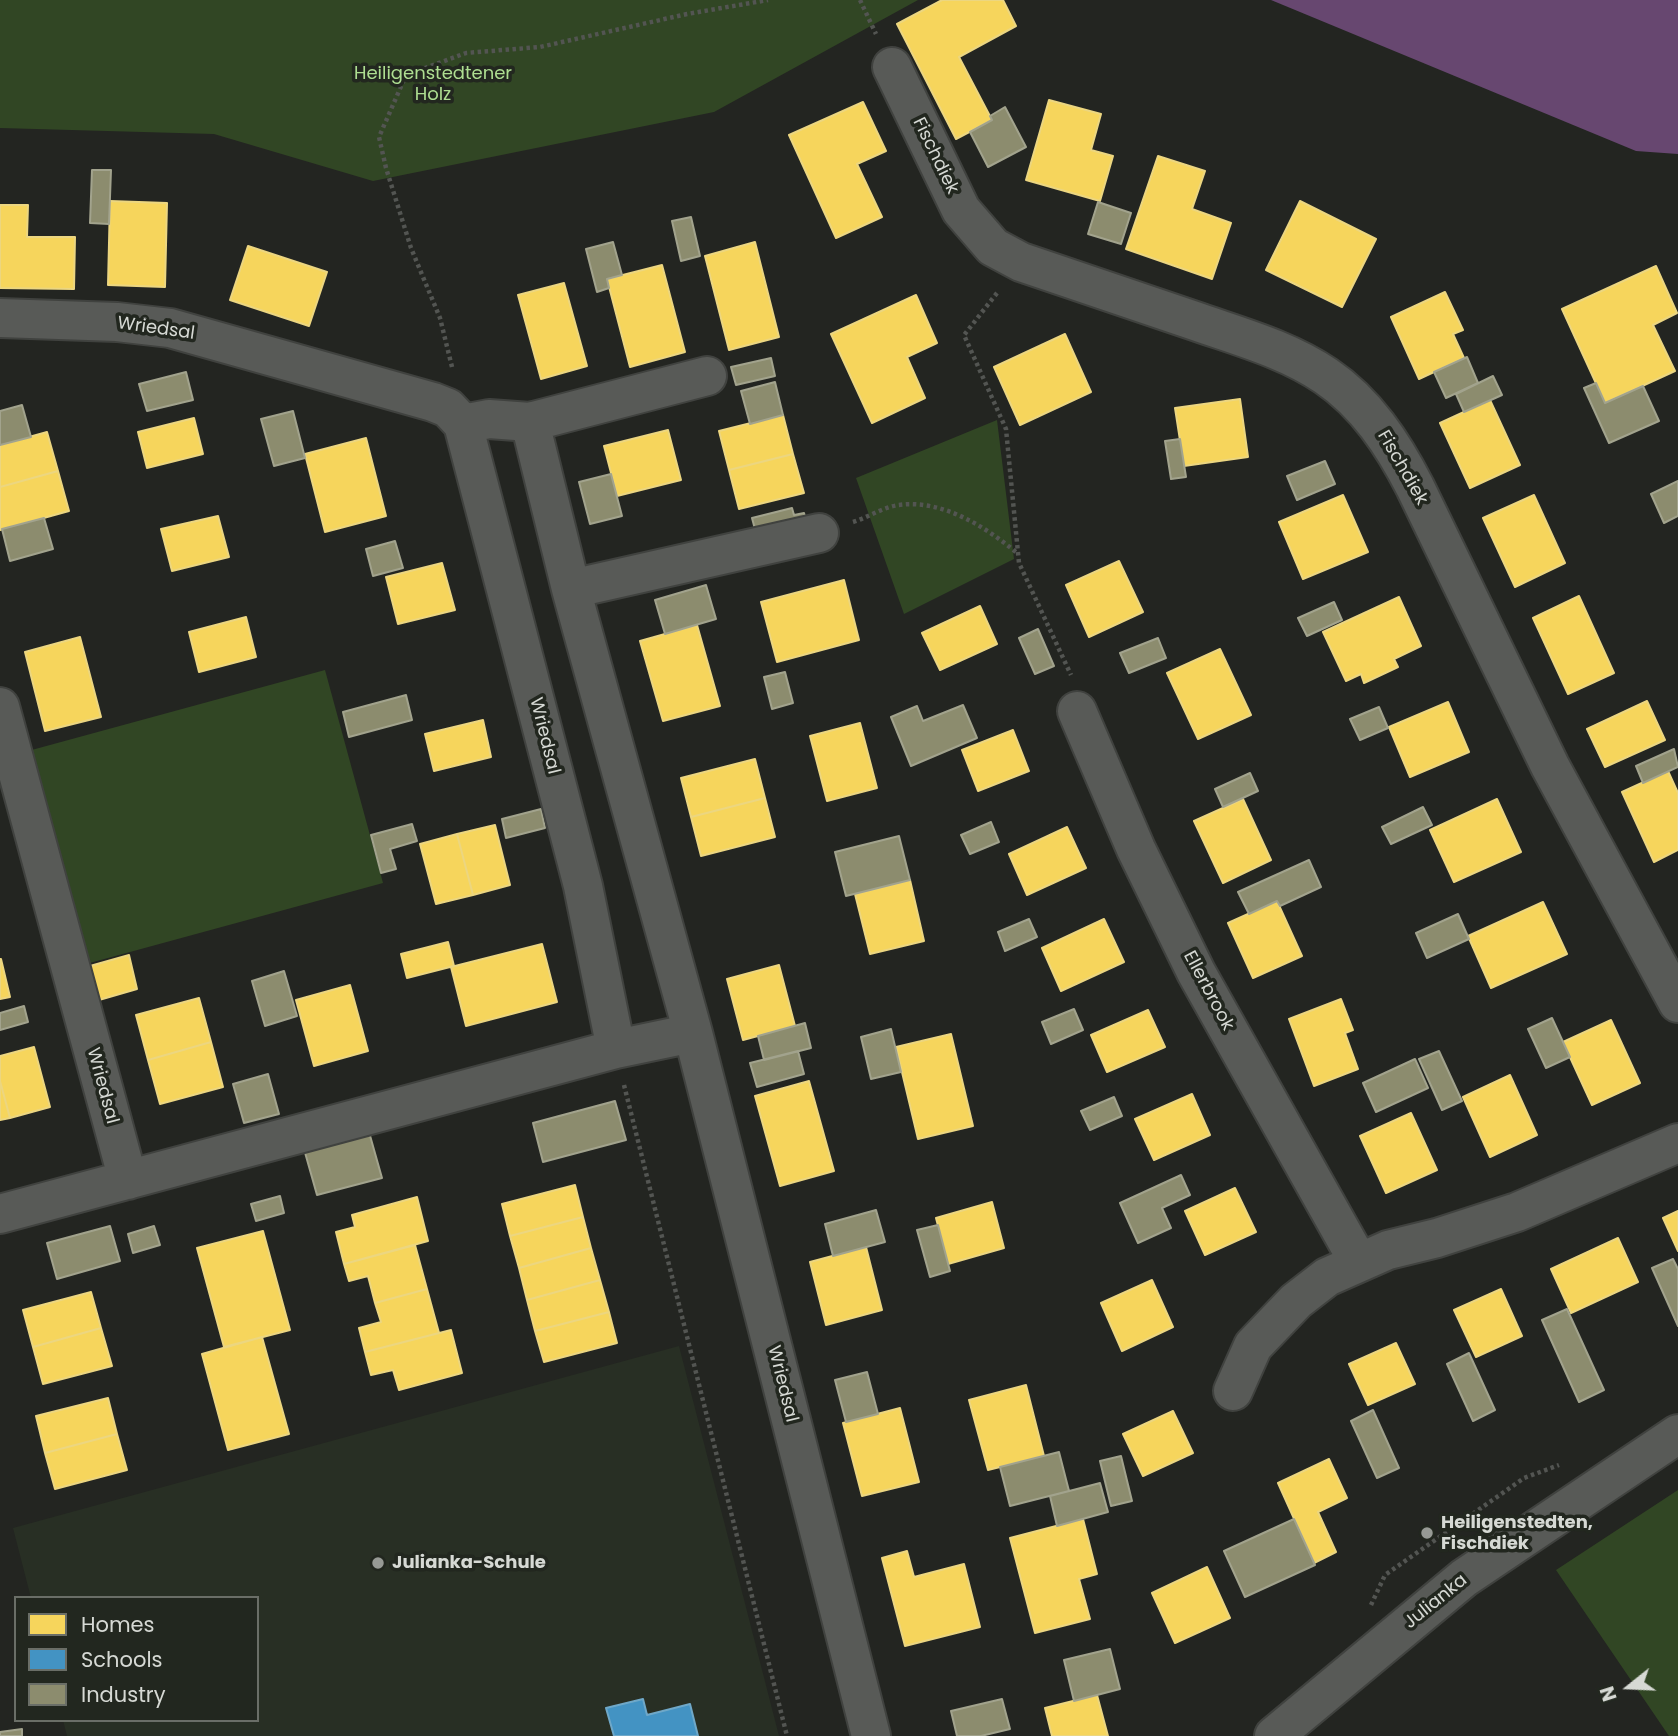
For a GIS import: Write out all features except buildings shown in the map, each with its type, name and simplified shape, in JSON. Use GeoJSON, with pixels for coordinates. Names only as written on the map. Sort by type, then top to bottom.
{"type":"FeatureCollection","features":[{"type":"Feature","properties":{"kind":"street","name":"Fischdiek"},"geometry":{"type":"LineString","coordinates":[[892,67],[961,210],[993,247],[1021,262],[1255,342],[1300,361],[1326,376],[1372,418],[1400,457],[1550,766],[1678,1003]]}},
{"type":"Feature","properties":{"kind":"street","name":"Wriedsal"},"geometry":{"type":"LineString","coordinates":[[0,318],[117,322],[170,328],[456,416],[489,419],[530,422],[707,376]]}},
{"type":"Feature","properties":{"kind":"street","name":"Wriedsal"},"geometry":{"type":"LineString","coordinates":[[456,416],[583,886],[615,1049]]}},
{"type":"Feature","properties":{"kind":"street","name":"Wriedsal"},"geometry":{"type":"LineString","coordinates":[[530,422],[571,589],[693,1033],[871,1736]]}},
{"type":"Feature","properties":{"kind":"street"},"geometry":{"type":"LineString","coordinates":[[571,589],[819,533]]}},
{"type":"Feature","properties":{"kind":"street","name":"Wriedsal"},"geometry":{"type":"LineString","coordinates":[[0,708],[128,1180]]}},
{"type":"Feature","properties":{"kind":"street","name":"Ellerbrook"},"geometry":{"type":"LineString","coordinates":[[1077,711],[1136,849],[1196,972],[1358,1261]]}},
{"type":"Feature","properties":{"kind":"street"},"geometry":{"type":"LineString","coordinates":[[0,1214],[615,1049],[693,1033]]}},
{"type":"Feature","properties":{"kind":"street"},"geometry":{"type":"LineString","coordinates":[[1233,1391],[1252,1346],[1296,1301],[1327,1277],[1358,1261],[1517,1212],[1678,1143]]}},
{"type":"Feature","properties":{"kind":"street","name":"Julianka"},"geometry":{"type":"LineString","coordinates":[[1274,1736],[1464,1578],[1528,1532],[1678,1434]]}},
{"type":"Feature","properties":{"kind":"path"},"geometry":{"type":"LineString","coordinates":[[456,416],[456,384],[443,331],[411,248],[386,168],[380,137],[406,75],[466,53],[540,47],[674,16],[768,0]]}},
{"type":"Feature","properties":{"kind":"path"},"geometry":{"type":"LineString","coordinates":[[1021,262],[964,335],[1006,429],[1019,563],[1070,673],[1077,711]]}},
{"type":"Feature","properties":{"kind":"path"},"geometry":{"type":"LineString","coordinates":[[819,533],[884,508],[915,504],[954,513],[993,533],[1018,554]]}},
{"type":"Feature","properties":{"kind":"path"},"geometry":{"type":"LineString","coordinates":[[615,1049],[787,1736]]}},
{"type":"Feature","properties":{"kind":"shaded area"},"geometry":{"type":"Polygon","coordinates":[[[1271,0],[1678,0],[1678,154],[1636,151],[1271,0]]]}},
{"type":"Feature","properties":{"kind":"shaded area","name":"Julianka-Schule"},"geometry":{"type":"Polygon","coordinates":[[[679,1346],[779,1736],[67,1736],[64,1722],[259,1722],[259,1596],[30,1596],[13,1528],[679,1346]]]}},
{"type":"Feature","properties":{"kind":"green space","name":"Heiligenstedtener Holz"},"geometry":{"type":"Polygon","coordinates":[[[0,0],[918,0],[714,112],[373,181],[214,134],[0,128],[0,0]]]}},
{"type":"Feature","properties":{"kind":"green space"},"geometry":{"type":"Polygon","coordinates":[[[997,420],[1014,559],[904,614],[856,478],[997,420]]]}},
{"type":"Feature","properties":{"kind":"green space"},"geometry":{"type":"Polygon","coordinates":[[[325,670],[383,883],[86,964],[28,751],[325,670]]]}},
{"type":"Feature","properties":{"kind":"green space"},"geometry":{"type":"Polygon","coordinates":[[[1678,1490],[1678,1736],[1669,1736],[1556,1570],[1678,1490]]]}},
{"type":"Feature","properties":{"kind":"place","name":"Heiligenstedten, Fischdiek"},"geometry":{"type":"Point","coordinates":[1427,1533]}},
{"type":"Feature","properties":{"kind":"place","name":"Julianka-Schule"},"geometry":{"type":"Point","coordinates":[378,1563]}}]}
